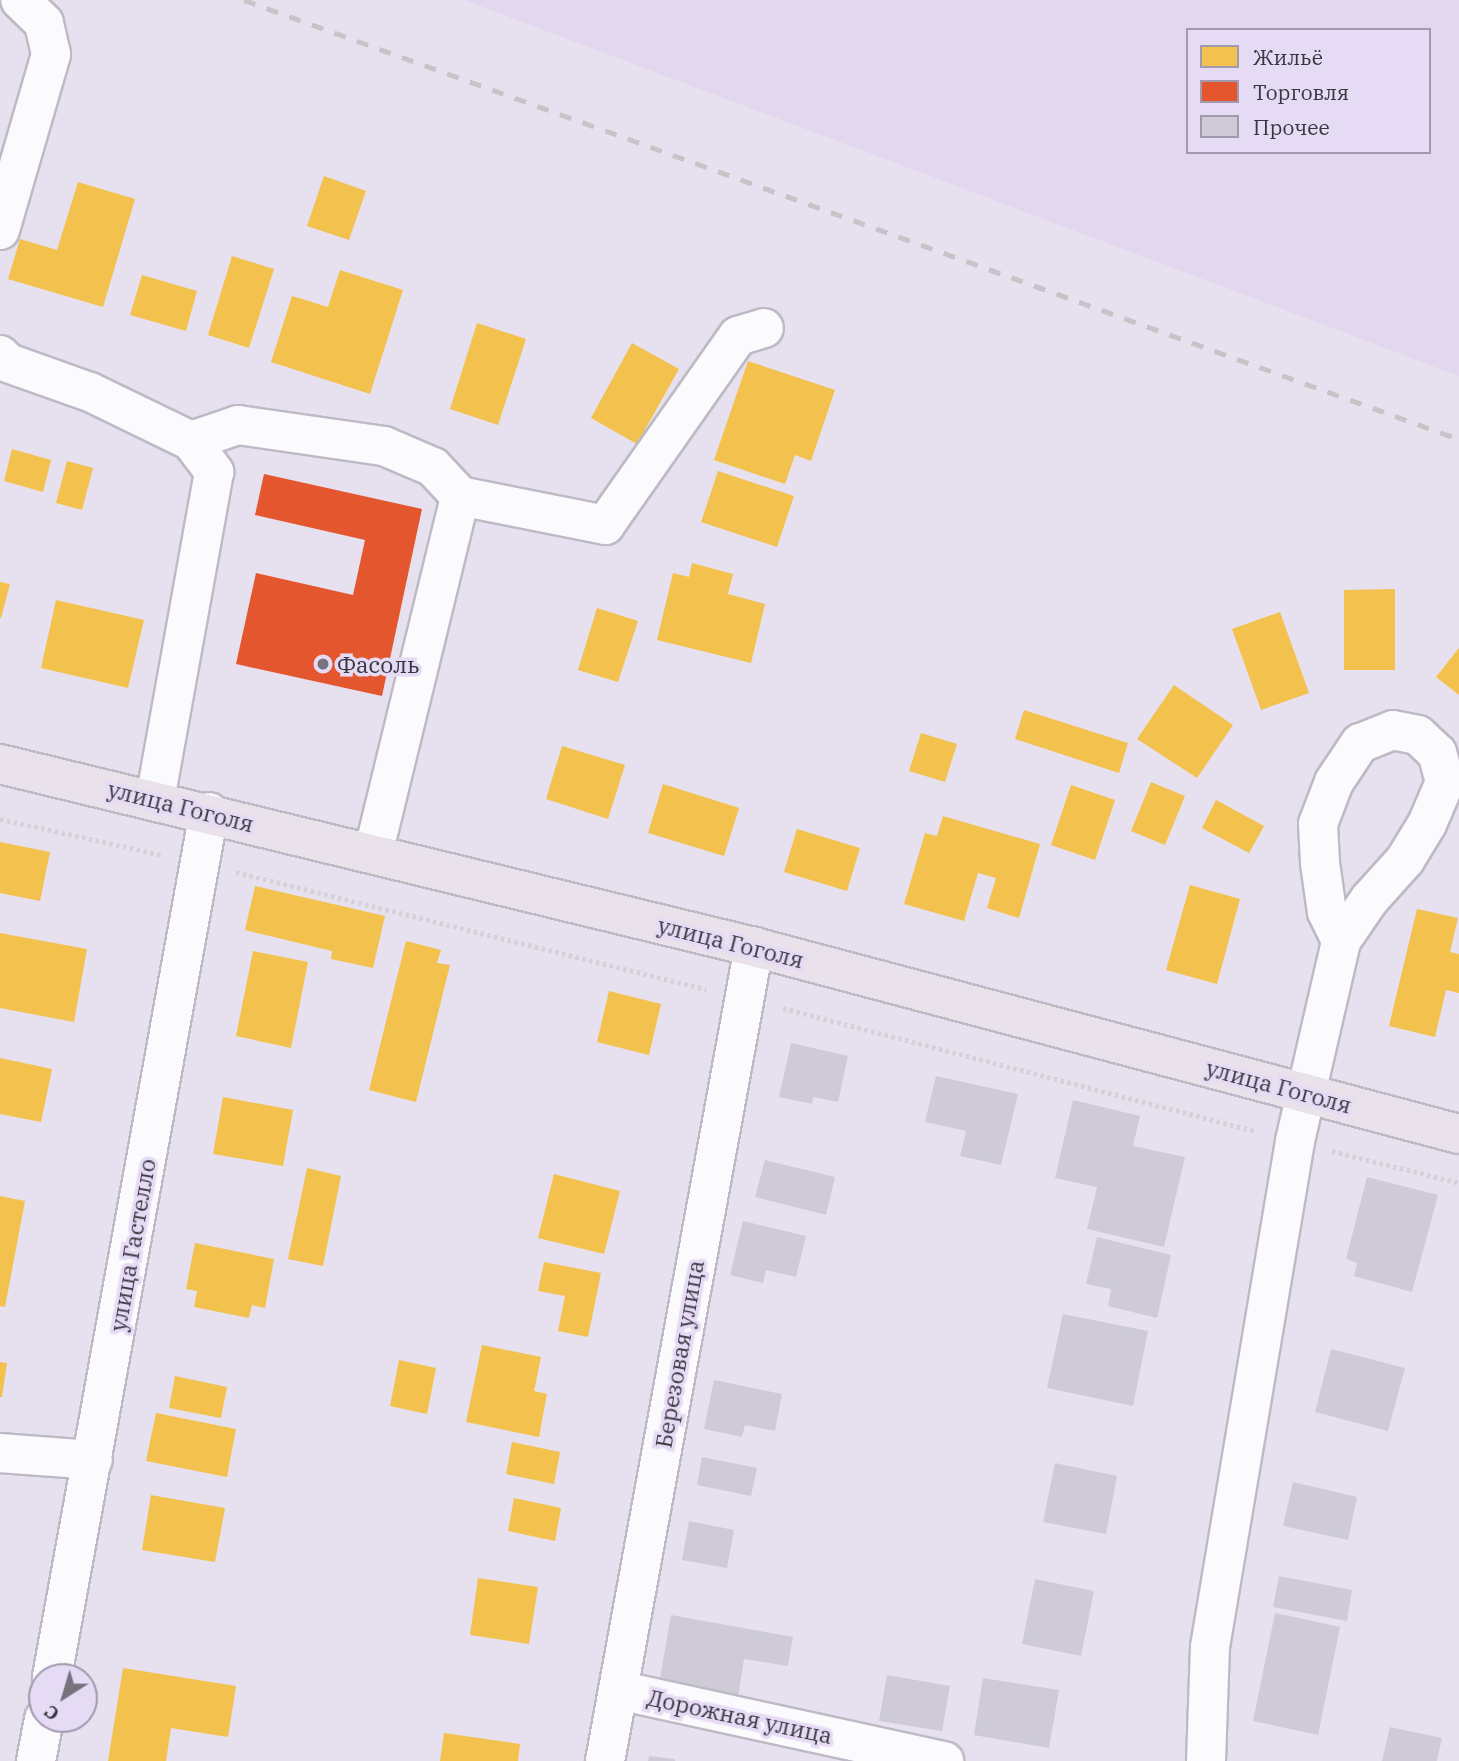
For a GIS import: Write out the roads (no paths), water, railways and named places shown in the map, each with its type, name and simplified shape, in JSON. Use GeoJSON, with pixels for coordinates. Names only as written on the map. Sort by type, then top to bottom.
{"type":"FeatureCollection","features":[{"type":"Feature","properties":{"kind":"main road","name":"улица Гоголя"},"geometry":{"type":"LineString","coordinates":[[0,764],[155,799],[754,947],[1459,1134]]}},
{"type":"Feature","properties":{"kind":"street"},"geometry":{"type":"LineString","coordinates":[[0,230],[51,54],[44,23],[20,0]]}},
{"type":"Feature","properties":{"kind":"street"},"geometry":{"type":"LineString","coordinates":[[191,441],[238,425],[384,446],[433,467],[460,496],[605,525],[738,336],[764,328]]}},
{"type":"Feature","properties":{"kind":"street"},"geometry":{"type":"LineString","coordinates":[[0,355],[8,363],[90,392],[191,441],[214,472],[155,799]]}},
{"type":"Feature","properties":{"kind":"street"},"geometry":{"type":"LineString","coordinates":[[373,854],[460,496]]}},
{"type":"Feature","properties":{"kind":"street"},"geometry":{"type":"LineString","coordinates":[[1206,1761],[1210,1647],[1305,1093],[1341,941],[1369,900],[1405,860],[1427,824],[1445,782],[1437,753],[1419,735],[1393,730],[1360,743],[1334,782],[1318,824],[1327,912],[1341,941]]}},
{"type":"Feature","properties":{"kind":"street","name":"улица Гастелло"},"geometry":{"type":"LineString","coordinates":[[55,1663],[209,813]]}},
{"type":"Feature","properties":{"kind":"street","name":"Березовая улица"},"geometry":{"type":"LineString","coordinates":[[605,1761],[754,947]]}},
{"type":"Feature","properties":{"kind":"street"},"geometry":{"type":"LineString","coordinates":[[0,1453],[93,1460]]}},
{"type":"Feature","properties":{"kind":"street","name":"Дорожная улица"},"geometry":{"type":"LineString","coordinates":[[618,1689],[944,1761]]}},
{"type":"Feature","properties":{"kind":"street"},"geometry":{"type":"LineString","coordinates":[[36,1761],[41,1733]]}},
{"type":"Feature","properties":{"kind":"railway"},"geometry":{"type":"LineString","coordinates":[[244,0],[1459,439]]}},
{"type":"Feature","properties":{"kind":"place","name":"Фасоль"},"geometry":{"type":"Point","coordinates":[323,664]}}]}
